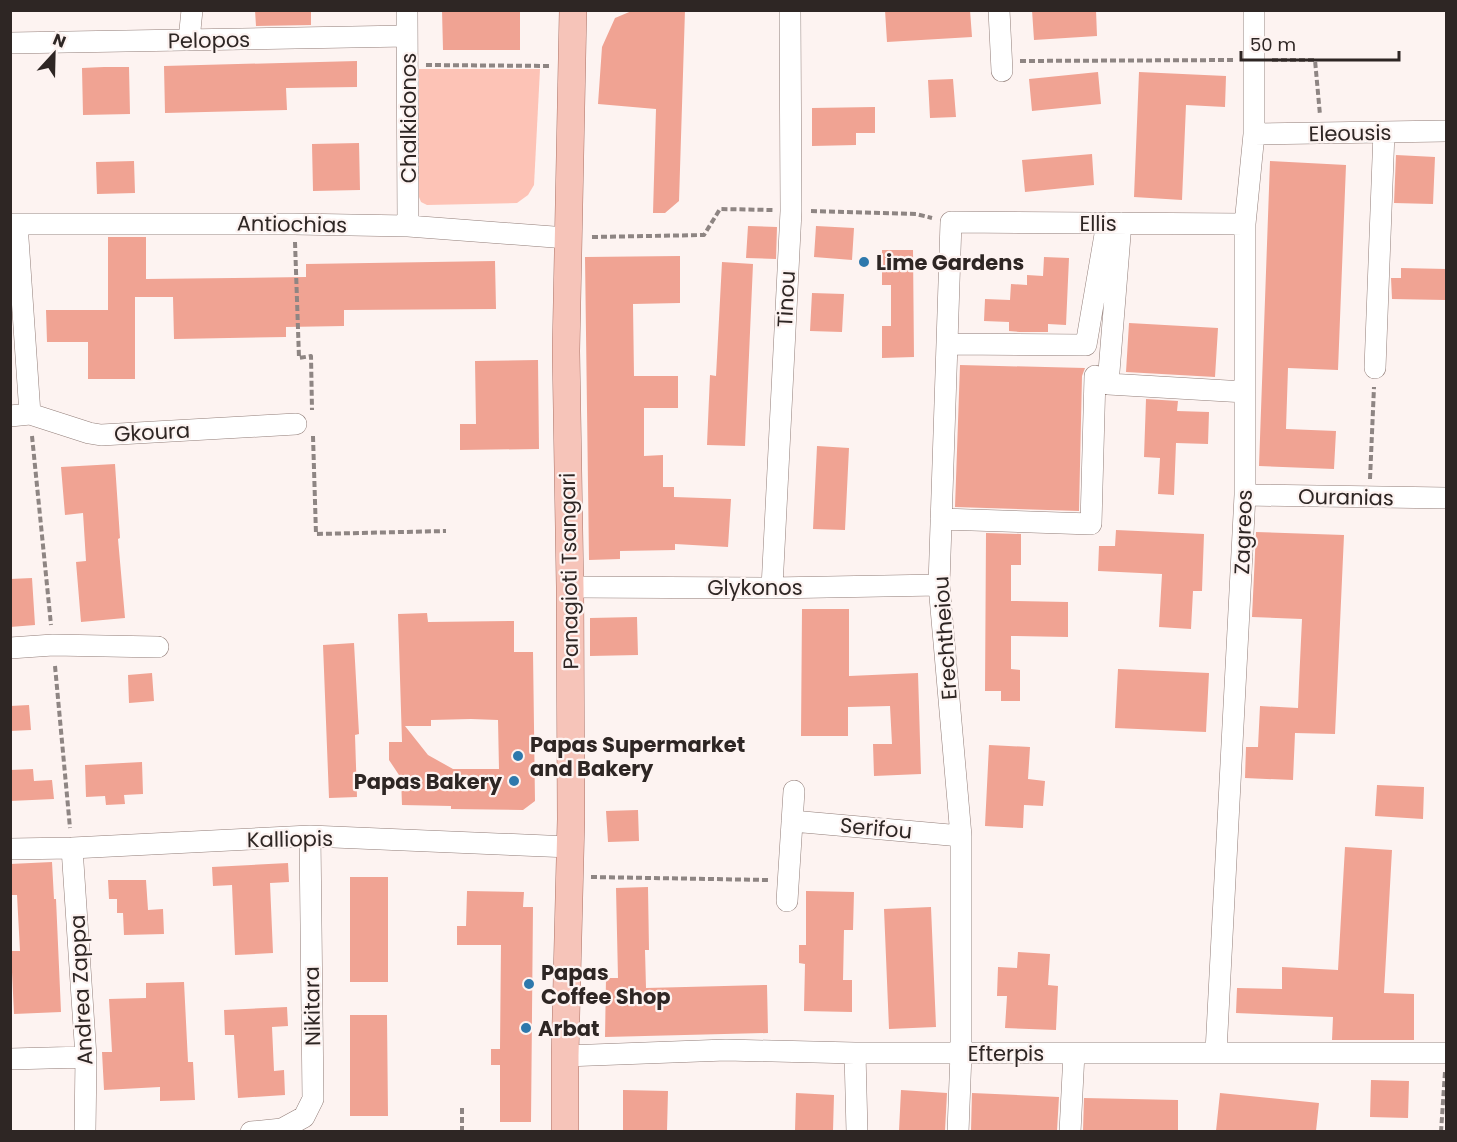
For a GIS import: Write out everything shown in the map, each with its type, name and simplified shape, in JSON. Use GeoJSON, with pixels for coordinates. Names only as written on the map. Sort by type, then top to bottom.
{"type":"FeatureCollection","features":[{"type":"Feature","properties":{"kind":"main road","name":"Panagioti Tsangari"},"geometry":{"type":"LineString","coordinates":[[565,1131],[570,847],[570,587],[566,351],[573,10]]}},
{"type":"Feature","properties":{"kind":"street"},"geometry":{"type":"LineString","coordinates":[[189,40],[192,10]]}},
{"type":"Feature","properties":{"kind":"street","name":"Chalkidonos"},"geometry":{"type":"LineString","coordinates":[[406,10],[408,226]]}},
{"type":"Feature","properties":{"kind":"street","name":"Tinou"},"geometry":{"type":"LineString","coordinates":[[772,588],[791,210],[790,10]]}},
{"type":"Feature","properties":{"kind":"street"},"geometry":{"type":"LineString","coordinates":[[999,10],[1002,66]]}},
{"type":"Feature","properties":{"kind":"street","name":"Zagreos"},"geometry":{"type":"LineString","coordinates":[[1216,1052],[1245,495],[1245,224],[1254,134],[1254,10]]}},
{"type":"Feature","properties":{"kind":"street","name":"Pelopos"},"geometry":{"type":"LineString","coordinates":[[10,43],[407,36]]}},
{"type":"Feature","properties":{"kind":"street","name":"Eleousis"},"geometry":{"type":"LineString","coordinates":[[1254,134],[1446,131]]}},
{"type":"Feature","properties":{"kind":"street"},"geometry":{"type":"LineString","coordinates":[[1375,369],[1384,132]]}},
{"type":"Feature","properties":{"kind":"street","name":"Ellis"},"geometry":{"type":"LineString","coordinates":[[951,222],[1245,224]]}},
{"type":"Feature","properties":{"kind":"street","name":"Erechtheiou"},"geometry":{"type":"LineString","coordinates":[[951,222],[939,585],[961,836],[961,1053],[958,1131]]}},
{"type":"Feature","properties":{"kind":"street"},"geometry":{"type":"LineString","coordinates":[[947,344],[1086,345],[1114,223]]}},
{"type":"Feature","properties":{"kind":"street"},"geometry":{"type":"LineString","coordinates":[[1114,223],[1108,384],[1245,392]]}},
{"type":"Feature","properties":{"kind":"street"},"geometry":{"type":"LineString","coordinates":[[14,224],[20,415]]}},
{"type":"Feature","properties":{"kind":"street","name":"Antiochias"},"geometry":{"type":"LineString","coordinates":[[14,224],[408,226],[567,238]]}},
{"type":"Feature","properties":{"kind":"street"},"geometry":{"type":"LineString","coordinates":[[941,519],[1091,524],[1095,376]]}},
{"type":"Feature","properties":{"kind":"street","name":"Gkoura"},"geometry":{"type":"LineString","coordinates":[[20,415],[101,435],[307,424]]}},
{"type":"Feature","properties":{"kind":"street","name":"Ouranias"},"geometry":{"type":"LineString","coordinates":[[1245,495],[1446,498]]}},
{"type":"Feature","properties":{"kind":"street","name":"Glykonos"},"geometry":{"type":"LineString","coordinates":[[570,587],[772,588],[939,585]]}},
{"type":"Feature","properties":{"kind":"street"},"geometry":{"type":"LineString","coordinates":[[10,648],[53,645],[158,647]]}},
{"type":"Feature","properties":{"kind":"street"},"geometry":{"type":"LineString","coordinates":[[787,890],[794,791]]}},
{"type":"Feature","properties":{"kind":"street","name":"Serifou"},"geometry":{"type":"LineString","coordinates":[[792,821],[961,836]]}},
{"type":"Feature","properties":{"kind":"street","name":"Kalliopis"},"geometry":{"type":"LineString","coordinates":[[10,849],[310,836],[570,847]]}},
{"type":"Feature","properties":{"kind":"street","name":"Nikitara"},"geometry":{"type":"LineString","coordinates":[[251,1131],[282,1129],[304,1117],[313,1099],[310,836]]}},
{"type":"Feature","properties":{"kind":"street","name":"Andrea Zappa"},"geometry":{"type":"LineString","coordinates":[[72,848],[86,1057],[85,1131]]}},
{"type":"Feature","properties":{"kind":"street","name":"Efterpis"},"geometry":{"type":"LineString","coordinates":[[565,1056],[726,1050],[855,1053],[1216,1052],[1446,1060]]}},
{"type":"Feature","properties":{"kind":"street"},"geometry":{"type":"LineString","coordinates":[[855,1053],[857,1131]]}},
{"type":"Feature","properties":{"kind":"street"},"geometry":{"type":"LineString","coordinates":[[1070,1131],[1074,1053]]}},
{"type":"Feature","properties":{"kind":"street"},"geometry":{"type":"LineString","coordinates":[[10,1059],[86,1057]]}},
{"type":"Feature","properties":{"kind":"path"},"geometry":{"type":"LineString","coordinates":[[1002,66],[1315,60],[1321,133]]}},
{"type":"Feature","properties":{"kind":"path"},"geometry":{"type":"LineString","coordinates":[[407,65],[572,67]]}},
{"type":"Feature","properties":{"kind":"path"},"geometry":{"type":"LineString","coordinates":[[567,238],[704,235],[720,209],[916,214],[951,222]]}},
{"type":"Feature","properties":{"kind":"path"},"geometry":{"type":"LineString","coordinates":[[294,224],[298,358],[310,356],[307,424],[316,534],[446,531]]}},
{"type":"Feature","properties":{"kind":"path"},"geometry":{"type":"LineString","coordinates":[[1369,497],[1375,369]]}},
{"type":"Feature","properties":{"kind":"path"},"geometry":{"type":"LineString","coordinates":[[568,876],[787,890]]}},
{"type":"Feature","properties":{"kind":"path"},"geometry":{"type":"LineString","coordinates":[[1441,1131],[1446,1060]]}},
{"type":"Feature","properties":{"kind":"path"},"geometry":{"type":"LineString","coordinates":[[462,1107],[462,1131]]}},
{"type":"Feature","properties":{"kind":"shaded area"},"geometry":{"type":"Polygon","coordinates":[[[419,69],[540,69],[534,185],[528,195],[517,203],[427,205],[421,202],[419,197],[419,69]]]}},
{"type":"Feature","properties":{"kind":"building"},"geometry":{"type":"Polygon","coordinates":[[[255,10],[311,10],[311,25],[256,26],[255,10]]]}},
{"type":"Feature","properties":{"kind":"building"},"geometry":{"type":"Polygon","coordinates":[[[442,10],[520,10],[520,50],[443,50],[442,10]]]}},
{"type":"Feature","properties":{"kind":"building"},"geometry":{"type":"Polygon","coordinates":[[[634,10],[685,10],[679,201],[665,213],[653,213],[656,109],[598,104],[602,47],[615,18],[634,10]]]}},
{"type":"Feature","properties":{"kind":"building"},"geometry":{"type":"Polygon","coordinates":[[[885,10],[970,10],[972,37],[887,42],[885,10]]]}},
{"type":"Feature","properties":{"kind":"building"},"geometry":{"type":"Polygon","coordinates":[[[1032,10],[1096,10],[1097,36],[1034,40],[1032,10]]]}},
{"type":"Feature","properties":{"kind":"building"},"geometry":{"type":"Polygon","coordinates":[[[357,61],[357,87],[286,88],[287,110],[165,113],[164,66],[357,61]]]}},
{"type":"Feature","properties":{"kind":"building"},"geometry":{"type":"Polygon","coordinates":[[[129,67],[130,114],[83,115],[82,68],[129,67]]]}},
{"type":"Feature","properties":{"kind":"building"},"geometry":{"type":"Polygon","coordinates":[[[1098,72],[1101,104],[1032,111],[1029,79],[1098,72]]]}},
{"type":"Feature","properties":{"kind":"building"},"geometry":{"type":"Polygon","coordinates":[[[1139,72],[1226,76],[1225,107],[1186,105],[1182,200],[1134,197],[1139,72]]]}},
{"type":"Feature","properties":{"kind":"building"},"geometry":{"type":"Polygon","coordinates":[[[953,79],[956,117],[930,118],[928,80],[953,79]]]}},
{"type":"Feature","properties":{"kind":"building"},"geometry":{"type":"Polygon","coordinates":[[[875,107],[875,133],[856,133],[856,145],[812,146],[812,108],[875,107]]]}},
{"type":"Feature","properties":{"kind":"building"},"geometry":{"type":"Polygon","coordinates":[[[359,143],[360,190],[313,191],[312,144],[359,143]]]}},
{"type":"Feature","properties":{"kind":"building"},"geometry":{"type":"Polygon","coordinates":[[[1092,154],[1094,185],[1025,192],[1022,160],[1092,154]]]}},
{"type":"Feature","properties":{"kind":"building"},"geometry":{"type":"Polygon","coordinates":[[[1396,155],[1435,157],[1433,204],[1394,203],[1396,155]]]}},
{"type":"Feature","properties":{"kind":"building"},"geometry":{"type":"Polygon","coordinates":[[[134,161],[135,193],[97,194],[96,162],[134,161]]]}},
{"type":"Feature","properties":{"kind":"building"},"geometry":{"type":"Polygon","coordinates":[[[1270,161],[1346,165],[1338,370],[1288,368],[1286,429],[1336,431],[1334,469],[1259,466],[1270,161]]]}},
{"type":"Feature","properties":{"kind":"building"},"geometry":{"type":"Polygon","coordinates":[[[748,226],[777,227],[776,259],[746,258],[748,226]]]}},
{"type":"Feature","properties":{"kind":"building"},"geometry":{"type":"Polygon","coordinates":[[[816,226],[854,228],[852,260],[814,257],[816,226]]]}},
{"type":"Feature","properties":{"kind":"building"},"geometry":{"type":"Polygon","coordinates":[[[108,237],[146,237],[146,279],[306,277],[306,264],[495,261],[496,309],[344,310],[344,326],[286,327],[286,337],[174,339],[173,297],[135,297],[135,379],[88,379],[88,342],[47,342],[46,310],[108,310],[108,237]]]}},
{"type":"Feature","properties":{"kind":"building"},"geometry":{"type":"Polygon","coordinates":[[[882,250],[913,250],[914,357],[882,358],[882,326],[891,326],[891,285],[882,285],[882,250]]]}},
{"type":"Feature","properties":{"kind":"building"},"geometry":{"type":"Polygon","coordinates":[[[680,256],[680,303],[633,304],[634,376],[678,376],[678,408],[644,408],[644,456],[663,455],[663,487],[674,487],[674,497],[731,499],[728,547],[675,544],[675,550],[620,551],[620,559],[589,560],[585,257],[680,256]]]}},
{"type":"Feature","properties":{"kind":"building"},"geometry":{"type":"Polygon","coordinates":[[[1044,257],[1069,258],[1066,325],[1048,324],[1048,332],[1020,332],[1009,331],[1009,322],[984,321],[985,299],[1010,300],[1011,284],[1027,285],[1027,275],[1043,276],[1044,257]]]}},
{"type":"Feature","properties":{"kind":"building"},"geometry":{"type":"Polygon","coordinates":[[[722,262],[753,264],[745,446],[707,445],[710,375],[716,376],[722,262]]]}},
{"type":"Feature","properties":{"kind":"building"},"geometry":{"type":"Polygon","coordinates":[[[1401,268],[1446,269],[1446,300],[1392,299],[1391,278],[1401,278],[1401,268]]]}},
{"type":"Feature","properties":{"kind":"building"},"geometry":{"type":"Polygon","coordinates":[[[812,293],[844,294],[842,332],[810,331],[812,293]]]}},
{"type":"Feature","properties":{"kind":"building"},"geometry":{"type":"Polygon","coordinates":[[[1129,323],[1218,328],[1215,377],[1126,372],[1129,323]]]}},
{"type":"Feature","properties":{"kind":"building"},"geometry":{"type":"Polygon","coordinates":[[[538,360],[539,449],[460,450],[460,424],[476,424],[475,361],[538,360]]]}},
{"type":"Feature","properties":{"kind":"building"},"geometry":{"type":"Polygon","coordinates":[[[960,365],[1085,368],[1082,376],[1079,511],[955,507],[960,365]]]}},
{"type":"Feature","properties":{"kind":"building"},"geometry":{"type":"Polygon","coordinates":[[[1146,399],[1178,401],[1177,411],[1209,412],[1208,444],[1176,443],[1174,495],[1158,494],[1160,458],[1144,457],[1146,399]]]}},
{"type":"Feature","properties":{"kind":"building"},"geometry":{"type":"Polygon","coordinates":[[[817,446],[849,448],[845,530],[813,529],[817,446]]]}},
{"type":"Feature","properties":{"kind":"building"},"geometry":{"type":"Polygon","coordinates":[[[115,464],[120,538],[118,539],[125,618],[81,622],[76,562],[86,561],[83,513],[65,515],[61,467],[115,464]]]}},
{"type":"Feature","properties":{"kind":"building"},"geometry":{"type":"Polygon","coordinates":[[[1116,530],[1204,534],[1202,591],[1193,591],[1191,629],[1159,627],[1162,574],[1098,571],[1099,546],[1115,546],[1116,530]]]}},
{"type":"Feature","properties":{"kind":"building"},"geometry":{"type":"Polygon","coordinates":[[[1256,532],[1344,535],[1335,734],[1295,733],[1293,780],[1245,778],[1246,747],[1258,747],[1260,706],[1298,708],[1302,619],[1252,617],[1256,532]]]}},
{"type":"Feature","properties":{"kind":"building"},"geometry":{"type":"Polygon","coordinates":[[[986,533],[1021,534],[1021,565],[1011,565],[1011,601],[1068,602],[1068,637],[1011,636],[1011,669],[1020,670],[1020,701],[1001,701],[1001,691],[985,691],[986,533]]]}},
{"type":"Feature","properties":{"kind":"building"},"geometry":{"type":"Polygon","coordinates":[[[32,578],[35,625],[10,627],[10,579],[32,578]]]}},
{"type":"Feature","properties":{"kind":"building"},"geometry":{"type":"Polygon","coordinates":[[[802,609],[849,609],[849,676],[918,673],[921,774],[874,776],[873,744],[892,744],[890,706],[848,707],[848,736],[801,736],[802,609]]]}},
{"type":"Feature","properties":{"kind":"building"},"geometry":{"type":"Polygon","coordinates":[[[427,613],[428,622],[514,621],[514,652],[533,652],[535,801],[523,810],[451,809],[451,806],[402,805],[401,778],[389,760],[389,742],[402,742],[398,614],[427,613]],[[431,720],[431,726],[405,726],[428,755],[453,769],[499,769],[498,720],[431,720]]]}},
{"type":"Feature","properties":{"kind":"building"},"geometry":{"type":"Polygon","coordinates":[[[637,617],[638,655],[590,656],[590,618],[637,617]]]}},
{"type":"Feature","properties":{"kind":"building"},"geometry":{"type":"Polygon","coordinates":[[[354,643],[359,734],[355,735],[357,797],[329,798],[323,645],[354,643]]]}},
{"type":"Feature","properties":{"kind":"building"},"geometry":{"type":"Polygon","coordinates":[[[1118,669],[1209,673],[1206,732],[1115,728],[1118,669]]]}},
{"type":"Feature","properties":{"kind":"building"},"geometry":{"type":"Polygon","coordinates":[[[152,673],[154,701],[129,703],[128,675],[152,673]]]}},
{"type":"Feature","properties":{"kind":"building"},"geometry":{"type":"Polygon","coordinates":[[[29,705],[31,730],[10,731],[10,706],[29,705]]]}},
{"type":"Feature","properties":{"kind":"building"},"geometry":{"type":"Polygon","coordinates":[[[989,745],[1030,747],[1028,779],[1045,781],[1043,806],[1024,805],[1023,828],[985,826],[989,745]]]}},
{"type":"Feature","properties":{"kind":"building"},"geometry":{"type":"Polygon","coordinates":[[[142,762],[143,794],[124,795],[125,804],[106,805],[105,796],[86,797],[85,765],[142,762]]]}},
{"type":"Feature","properties":{"kind":"building"},"geometry":{"type":"Polygon","coordinates":[[[33,769],[34,781],[52,780],[54,799],[10,801],[10,770],[33,769]]]}},
{"type":"Feature","properties":{"kind":"building"},"geometry":{"type":"Polygon","coordinates":[[[1377,785],[1424,787],[1423,819],[1375,816],[1377,785]]]}},
{"type":"Feature","properties":{"kind":"building"},"geometry":{"type":"Polygon","coordinates":[[[638,810],[639,841],[608,842],[606,811],[638,810]]]}},
{"type":"Feature","properties":{"kind":"building"},"geometry":{"type":"Polygon","coordinates":[[[1345,847],[1392,850],[1384,993],[1414,994],[1414,1040],[1332,1040],[1333,1017],[1236,1013],[1237,988],[1282,989],[1282,967],[1338,970],[1345,847]]]}},
{"type":"Feature","properties":{"kind":"building"},"geometry":{"type":"Polygon","coordinates":[[[52,862],[61,1012],[14,1014],[11,951],[20,951],[17,895],[10,895],[10,864],[52,862]]]}},
{"type":"Feature","properties":{"kind":"building"},"geometry":{"type":"Polygon","coordinates":[[[288,863],[289,882],[270,883],[273,953],[235,955],[232,885],[213,886],[212,867],[288,863]]]}},
{"type":"Feature","properties":{"kind":"building"},"geometry":{"type":"Polygon","coordinates":[[[350,877],[388,877],[388,982],[350,982],[350,877]]]}},
{"type":"Feature","properties":{"kind":"building"},"geometry":{"type":"Polygon","coordinates":[[[108,880],[146,880],[148,910],[163,909],[164,934],[124,935],[123,913],[117,913],[117,899],[109,899],[108,880]]]}},
{"type":"Feature","properties":{"kind":"building"},"geometry":{"type":"Polygon","coordinates":[[[648,887],[649,950],[645,950],[646,988],[767,985],[768,1033],[605,1037],[606,978],[618,978],[616,888],[648,887]]]}},
{"type":"Feature","properties":{"kind":"building"},"geometry":{"type":"Polygon","coordinates":[[[467,891],[524,892],[523,907],[533,907],[531,1122],[500,1122],[500,1065],[491,1065],[491,1049],[500,1049],[501,945],[457,945],[457,926],[466,926],[467,891]]]}},
{"type":"Feature","properties":{"kind":"building"},"geometry":{"type":"Polygon","coordinates":[[[806,891],[854,892],[853,930],[844,930],[843,980],[852,980],[852,1012],[804,1011],[805,964],[799,963],[799,945],[806,945],[806,891]]]}},
{"type":"Feature","properties":{"kind":"building"},"geometry":{"type":"Polygon","coordinates":[[[931,907],[936,1027],[889,1029],[884,909],[931,907]]]}},
{"type":"Feature","properties":{"kind":"building"},"geometry":{"type":"Polygon","coordinates":[[[1018,952],[1050,954],[1048,985],[1058,986],[1056,1030],[1005,1028],[1007,996],[997,996],[998,967],[1017,968],[1018,952]]]}},
{"type":"Feature","properties":{"kind":"building"},"geometry":{"type":"Polygon","coordinates":[[[184,982],[188,1062],[193,1062],[195,1100],[160,1101],[160,1087],[104,1090],[102,1052],[112,1052],[109,999],[146,998],[146,983],[184,982]]]}},
{"type":"Feature","properties":{"kind":"building"},"geometry":{"type":"Polygon","coordinates":[[[287,1007],[288,1026],[272,1027],[274,1071],[284,1070],[285,1095],[238,1098],[234,1035],[225,1035],[224,1010],[287,1007]]]}},
{"type":"Feature","properties":{"kind":"building"},"geometry":{"type":"Polygon","coordinates":[[[350,1015],[387,1015],[388,1116],[350,1116],[350,1015]]]}},
{"type":"Feature","properties":{"kind":"building"},"geometry":{"type":"Polygon","coordinates":[[[1371,1080],[1409,1081],[1408,1118],[1370,1117],[1371,1080]]]}},
{"type":"Feature","properties":{"kind":"building"},"geometry":{"type":"Polygon","coordinates":[[[623,1090],[668,1091],[667,1131],[623,1131],[623,1090]]]}},
{"type":"Feature","properties":{"kind":"building"},"geometry":{"type":"Polygon","coordinates":[[[901,1090],[947,1093],[945,1131],[899,1131],[901,1090]]]}},
{"type":"Feature","properties":{"kind":"building"},"geometry":{"type":"Polygon","coordinates":[[[796,1093],[834,1095],[833,1131],[795,1131],[796,1093]]]}},
{"type":"Feature","properties":{"kind":"building"},"geometry":{"type":"Polygon","coordinates":[[[972,1093],[1059,1097],[1057,1131],[971,1131],[972,1093]]]}},
{"type":"Feature","properties":{"kind":"building"},"geometry":{"type":"Polygon","coordinates":[[[1220,1093],[1319,1103],[1316,1131],[1216,1131],[1220,1093]]]}},
{"type":"Feature","properties":{"kind":"building"},"geometry":{"type":"Polygon","coordinates":[[[1084,1098],[1178,1100],[1178,1131],[1083,1131],[1084,1098]]]}},
{"type":"Feature","properties":{"kind":"place","name":"Lime Gardens"},"geometry":{"type":"Point","coordinates":[864,262]}},
{"type":"Feature","properties":{"kind":"place","name":"Papas Supermarket and Bakery"},"geometry":{"type":"Point","coordinates":[518,756]}},
{"type":"Feature","properties":{"kind":"place","name":"Papas Bakery"},"geometry":{"type":"Point","coordinates":[514,781]}},
{"type":"Feature","properties":{"kind":"place","name":"Papas Coffee Shop"},"geometry":{"type":"Point","coordinates":[529,984]}},
{"type":"Feature","properties":{"kind":"place","name":"Arbat"},"geometry":{"type":"Point","coordinates":[526,1028]}}]}
